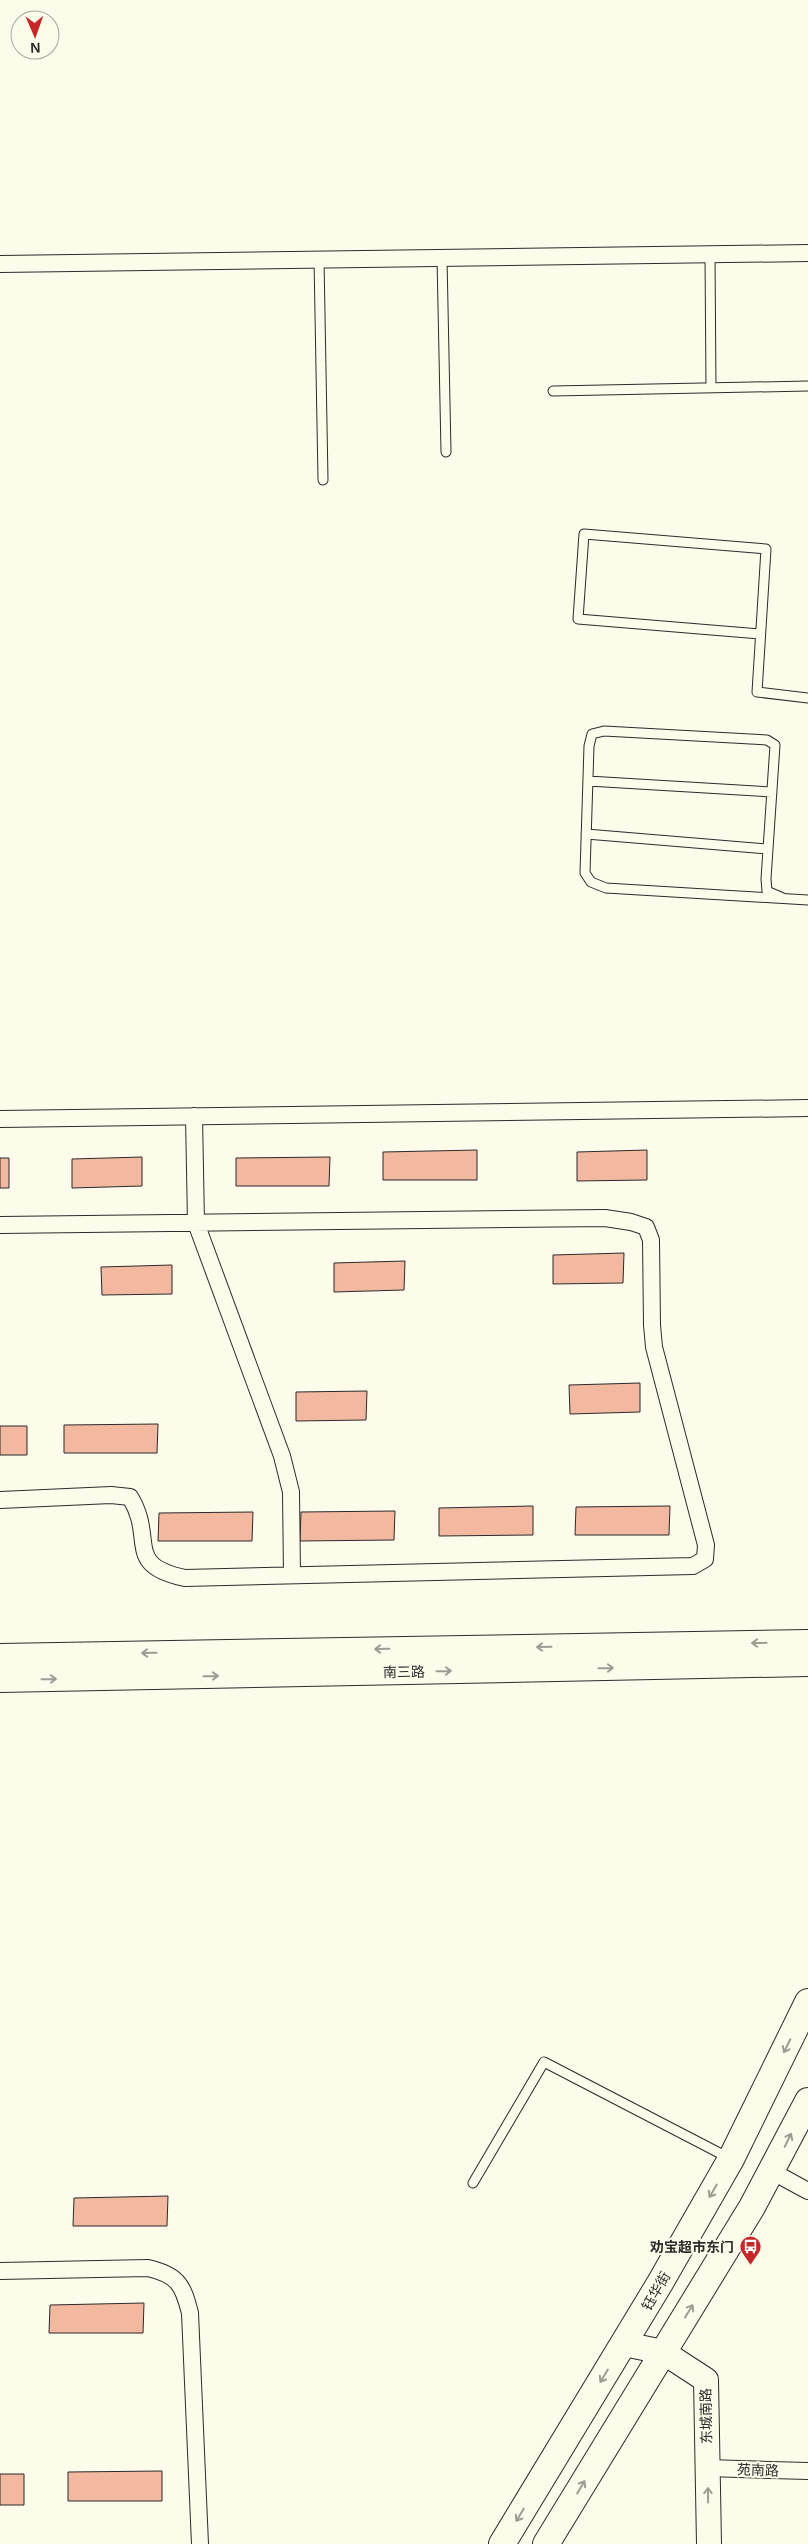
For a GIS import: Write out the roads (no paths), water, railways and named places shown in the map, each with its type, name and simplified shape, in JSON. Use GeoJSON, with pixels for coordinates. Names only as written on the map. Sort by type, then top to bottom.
{"type":"FeatureCollection","features":[{"type":"Feature","properties":{"kind":"main road","name":"钰华街"},"geometry":{"type":"LineString","coordinates":[[502,2544],[624,2344],[731,2159],[808,2002]]}},
{"type":"Feature","properties":{"kind":"main road"},"geometry":{"type":"LineString","coordinates":[[546,2544],[773,2172],[808,2101]]}},
{"type":"Feature","properties":{"kind":"street"},"geometry":{"type":"LineString","coordinates":[[0,264],[808,253]]}},
{"type":"Feature","properties":{"kind":"street"},"geometry":{"type":"LineString","coordinates":[[0,1119],[808,1108]]}},
{"type":"Feature","properties":{"kind":"street"},"geometry":{"type":"LineString","coordinates":[[194,1116],[196,1223],[282,1456],[291,1492],[292,1574]]}},
{"type":"Feature","properties":{"kind":"street"},"geometry":{"type":"LineString","coordinates":[[0,1225],[605,1218],[631,1222],[646,1227],[651,1240],[654,1347],[706,1544],[705,1559],[693,1566],[185,1578],[163,1573],[152,1566],[144,1555],[139,1512],[130,1497],[111,1495],[0,1500]]}},
{"type":"Feature","properties":{"kind":"street","name":"南三路"},"geometry":{"type":"LineString","coordinates":[[0,1656],[808,1642]]}},
{"type":"Feature","properties":{"kind":"street","name":"南三路"},"geometry":{"type":"LineString","coordinates":[[0,1680],[808,1664]]}},
{"type":"Feature","properties":{"kind":"street"},"geometry":{"type":"LineString","coordinates":[[773,2172],[808,2191]]}},
{"type":"Feature","properties":{"kind":"street"},"geometry":{"type":"LineString","coordinates":[[0,2270],[148,2268],[165,2272],[178,2281],[185,2294],[190,2313],[200,2544]]}},
{"type":"Feature","properties":{"kind":"street","name":"东城南路"},"geometry":{"type":"LineString","coordinates":[[624,2344],[663,2352],[706,2380],[709,2544]]}},
{"type":"Feature","properties":{"kind":"street","name":"苑南路"},"geometry":{"type":"LineString","coordinates":[[707,2468],[808,2471]]}},
{"type":"Feature","properties":{"kind":"lane"},"geometry":{"type":"LineString","coordinates":[[710,254],[711,388]]}},
{"type":"Feature","properties":{"kind":"lane"},"geometry":{"type":"LineString","coordinates":[[442,258],[446,452]]}},
{"type":"Feature","properties":{"kind":"lane"},"geometry":{"type":"LineString","coordinates":[[319,259],[323,480]]}},
{"type":"Feature","properties":{"kind":"lane"},"geometry":{"type":"LineString","coordinates":[[554,391],[808,386]]}},
{"type":"Feature","properties":{"kind":"lane"},"geometry":{"type":"LineString","coordinates":[[760,634],[578,618],[584,534],[766,549],[757,692],[808,698]]}},
{"type":"Feature","properties":{"kind":"lane"},"geometry":{"type":"LineString","coordinates":[[783,898],[767,891],[775,745],[767,740],[604,731],[592,734],[586,834],[586,873],[591,882],[606,888],[808,900]]}},
{"type":"Feature","properties":{"kind":"lane"},"geometry":{"type":"LineString","coordinates":[[588,781],[772,792]]}},
{"type":"Feature","properties":{"kind":"lane"},"geometry":{"type":"LineString","coordinates":[[586,834],[768,848]]}},
{"type":"Feature","properties":{"kind":"lane"},"geometry":{"type":"LineString","coordinates":[[473,2183],[544,2062],[731,2159]]}},
{"type":"Feature","properties":{"kind":"place","name":"劝宝超市东门"},"geometry":{"type":"Point","coordinates":[750,2266]}}]}
